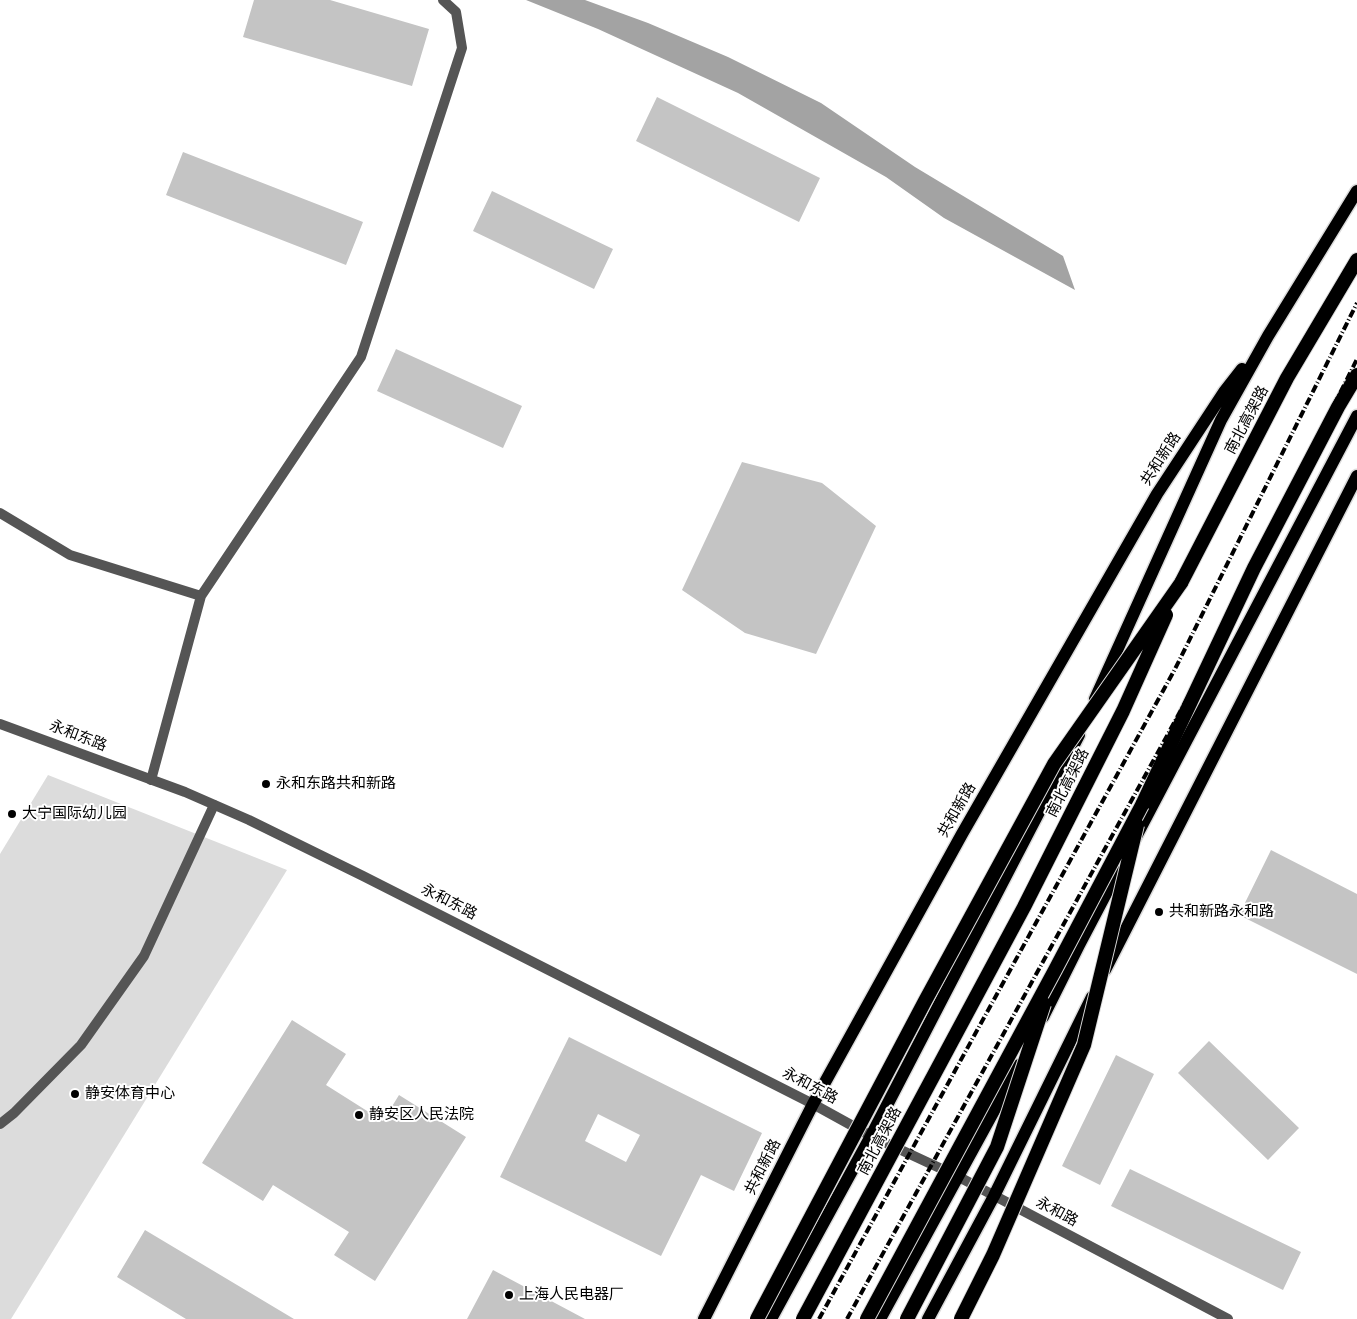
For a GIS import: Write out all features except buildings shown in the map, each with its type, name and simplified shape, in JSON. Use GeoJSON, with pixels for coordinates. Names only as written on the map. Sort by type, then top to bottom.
{"type":"FeatureCollection","features":[{"type":"Feature","properties":{"kind":"highway","name":"南北高架路"},"geometry":{"type":"LineString","coordinates":[[803,1319],[1024,907],[1123,711],[1181,583],[1287,378],[1357,260]]}},
{"type":"Feature","properties":{"kind":"highway"},"geometry":{"type":"LineString","coordinates":[[867,1319],[1142,805],[1254,568],[1357,374]]}},
{"type":"Feature","properties":{"kind":"highway"},"geometry":{"type":"LineString","coordinates":[[757,1319],[925,1001],[1054,764],[1181,583]]}},
{"type":"Feature","properties":{"kind":"highway"},"geometry":{"type":"LineString","coordinates":[[961,1319],[992,1255],[1084,1046],[1142,805]]}},
{"type":"Feature","properties":{"kind":"highway"},"geometry":{"type":"LineString","coordinates":[[907,1319],[997,1147],[1055,970]]}},
{"type":"Feature","properties":{"kind":"main road","name":"共和新路"},"geometry":{"type":"LineString","coordinates":[[771,1319],[871,1136],[1070,754],[1221,420],[1268,336],[1357,191]]}},
{"type":"Feature","properties":{"kind":"main road","name":"共和新路"},"geometry":{"type":"LineString","coordinates":[[704,1319],[813,1104],[967,825],[1157,494],[1224,392],[1268,336]]}},
{"type":"Feature","properties":{"kind":"main road"},"geometry":{"type":"LineString","coordinates":[[880,1319],[1010,1084],[1079,945],[1357,416]]}},
{"type":"Feature","properties":{"kind":"main road"},"geometry":{"type":"LineString","coordinates":[[928,1319],[994,1196],[1142,897],[1357,476]]}},
{"type":"Feature","properties":{"kind":"street"},"geometry":{"type":"LineString","coordinates":[[151,780],[201,596],[360,357],[462,48],[456,12],[443,0]]}},
{"type":"Feature","properties":{"kind":"street"},"geometry":{"type":"LineString","coordinates":[[0,513],[70,555],[201,596]]}},
{"type":"Feature","properties":{"kind":"street","name":"永和东路"},"geometry":{"type":"LineString","coordinates":[[0,724],[185,792],[248,820],[363,876],[813,1104],[871,1136]]}},
{"type":"Feature","properties":{"kind":"street"},"geometry":{"type":"LineString","coordinates":[[0,1124],[14,1113],[81,1045],[144,956],[214,806]]}},
{"type":"Feature","properties":{"kind":"street","name":"永和路"},"geometry":{"type":"LineString","coordinates":[[871,1136],[959,1177],[1228,1319]]}},
{"type":"Feature","properties":{"kind":"shaded area"},"geometry":{"type":"Polygon","coordinates":[[[526,0],[585,0],[648,23],[728,57],[821,103],[915,167],[1063,256],[1075,290],[944,218],[886,177],[738,93],[598,29],[526,0]]]}},
{"type":"Feature","properties":{"kind":"shaded area","name":"静安体育中心"},"geometry":{"type":"Polygon","coordinates":[[[48,775],[287,870],[11,1319],[0,1319],[0,854],[48,775]]]}},
{"type":"Feature","properties":{"kind":"railway"},"geometry":{"type":"LineString","coordinates":[[819,1319],[1175,669],[1357,303]]}},
{"type":"Feature","properties":{"kind":"railway"},"geometry":{"type":"LineString","coordinates":[[847,1319],[1197,681],[1357,359]]}},
{"type":"Feature","properties":{"kind":"place","name":"永和东路共和新路"},"geometry":{"type":"Point","coordinates":[266,784]}},
{"type":"Feature","properties":{"kind":"place","name":"大宁国际幼儿园"},"geometry":{"type":"Point","coordinates":[12,814]}},
{"type":"Feature","properties":{"kind":"place","name":"共和新路永和路"},"geometry":{"type":"Point","coordinates":[1159,912]}},
{"type":"Feature","properties":{"kind":"place","name":"静安体育中心"},"geometry":{"type":"Point","coordinates":[75,1094]}},
{"type":"Feature","properties":{"kind":"place","name":"静安区人民法院"},"geometry":{"type":"Point","coordinates":[359,1115]}},
{"type":"Feature","properties":{"kind":"place","name":"上海人民电器厂"},"geometry":{"type":"Point","coordinates":[509,1295]}}]}
